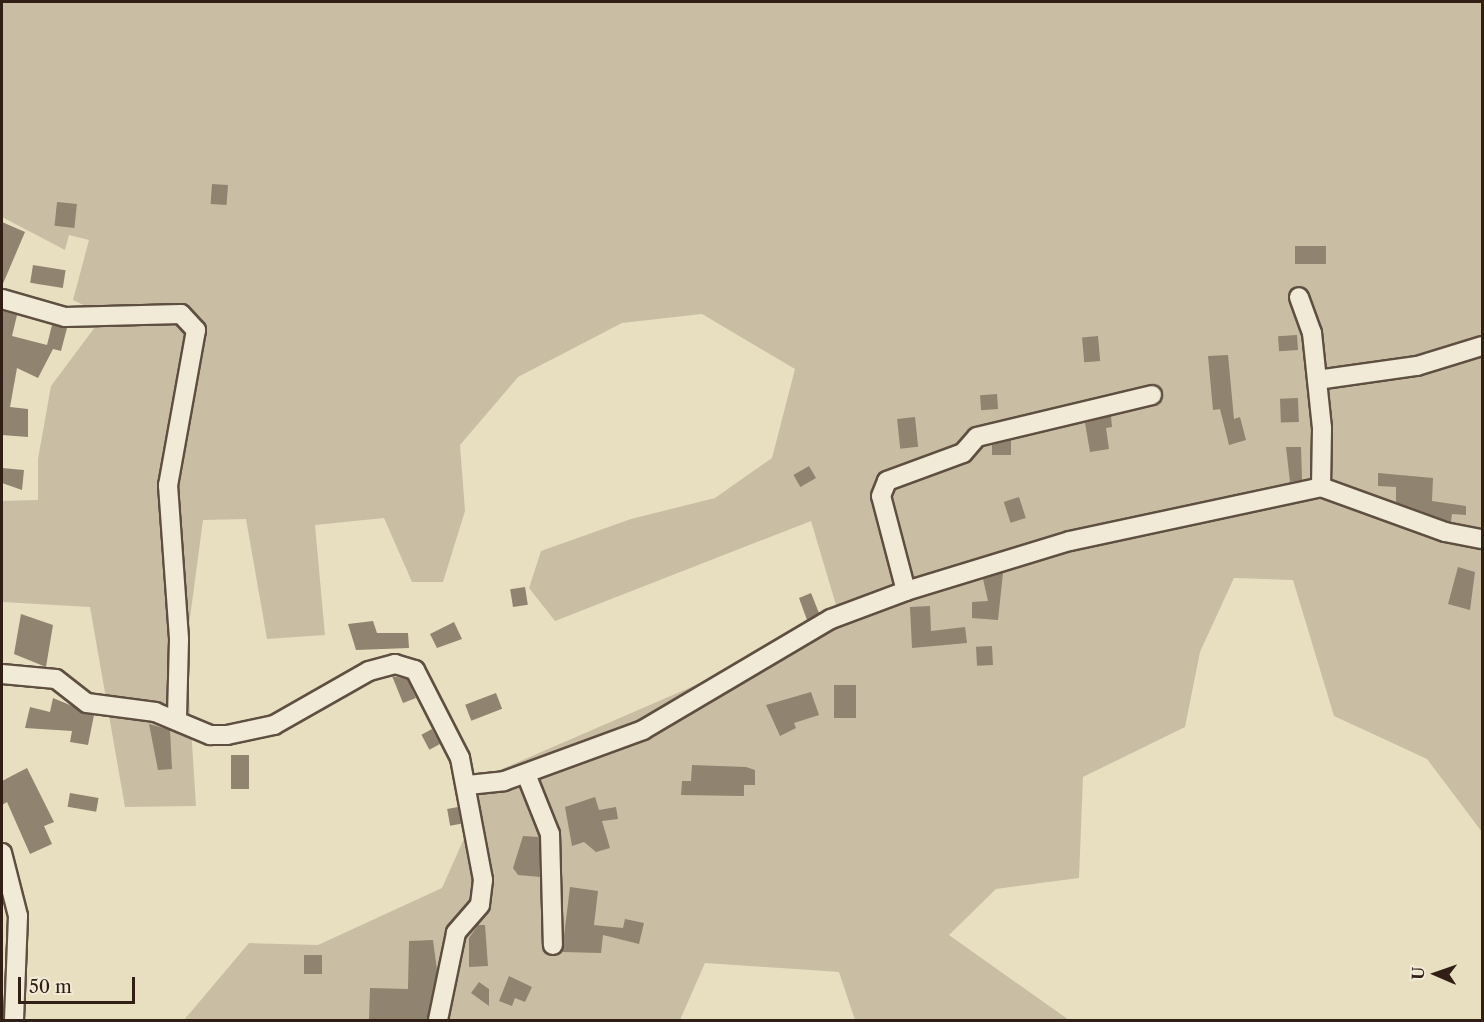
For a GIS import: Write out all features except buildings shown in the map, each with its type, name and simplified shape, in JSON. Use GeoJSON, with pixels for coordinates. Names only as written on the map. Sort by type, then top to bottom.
{"type":"FeatureCollection","features":[{"type":"Feature","properties":{"kind":"street"},"geometry":{"type":"LineString","coordinates":[[1299,297],[1312,333],[1317,380],[1321,487]]}},
{"type":"Feature","properties":{"kind":"street"},"geometry":{"type":"LineString","coordinates":[[2,299],[65,316],[181,314],[196,330],[168,485],[179,640],[177,718]]}},
{"type":"Feature","properties":{"kind":"street"},"geometry":{"type":"LineString","coordinates":[[1317,380],[1416,366],[1482,346]]}},
{"type":"Feature","properties":{"kind":"street"},"geometry":{"type":"LineString","coordinates":[[906,591],[881,496],[887,481],[963,453],[977,437],[1152,395]]}},
{"type":"Feature","properties":{"kind":"street"},"geometry":{"type":"LineString","coordinates":[[468,785],[526,774],[643,730],[831,619],[906,591],[1070,541],[1321,487],[1445,532],[1482,539]]}},
{"type":"Feature","properties":{"kind":"street"},"geometry":{"type":"LineString","coordinates":[[2,674],[56,679],[95,705],[177,718],[210,735],[251,734],[360,675],[404,665],[415,670],[468,785],[482,897],[456,933],[438,1020]]}},
{"type":"Feature","properties":{"kind":"street"},"geometry":{"type":"LineString","coordinates":[[526,774],[550,834],[553,945]]}},
{"type":"Feature","properties":{"kind":"street"},"geometry":{"type":"LineString","coordinates":[[2,853],[18,916],[14,1020]]}},
{"type":"Feature","properties":{"kind":"shaded area"},"geometry":{"type":"Polygon","coordinates":[[[2,2],[1482,2],[1482,832],[1427,759],[1334,716],[1293,580],[1234,578],[1200,652],[1185,727],[1083,777],[1079,878],[996,889],[949,935],[1069,1020],[855,1020],[839,972],[705,963],[680,1020],[184,1020],[249,943],[318,945],[442,888],[466,834],[472,782],[841,622],[811,521],[555,621],[529,588],[541,551],[631,519],[715,498],[772,458],[795,369],[702,314],[622,323],[518,377],[460,445],[465,511],[443,582],[412,582],[384,518],[315,525],[325,635],[267,639],[246,519],[203,520],[186,648],[196,806],[125,807],[90,607],[2,602],[2,501],[38,500],[38,459],[51,386],[104,315],[73,300],[89,240],[69,235],[65,250],[2,217],[2,2]]]}}]}
